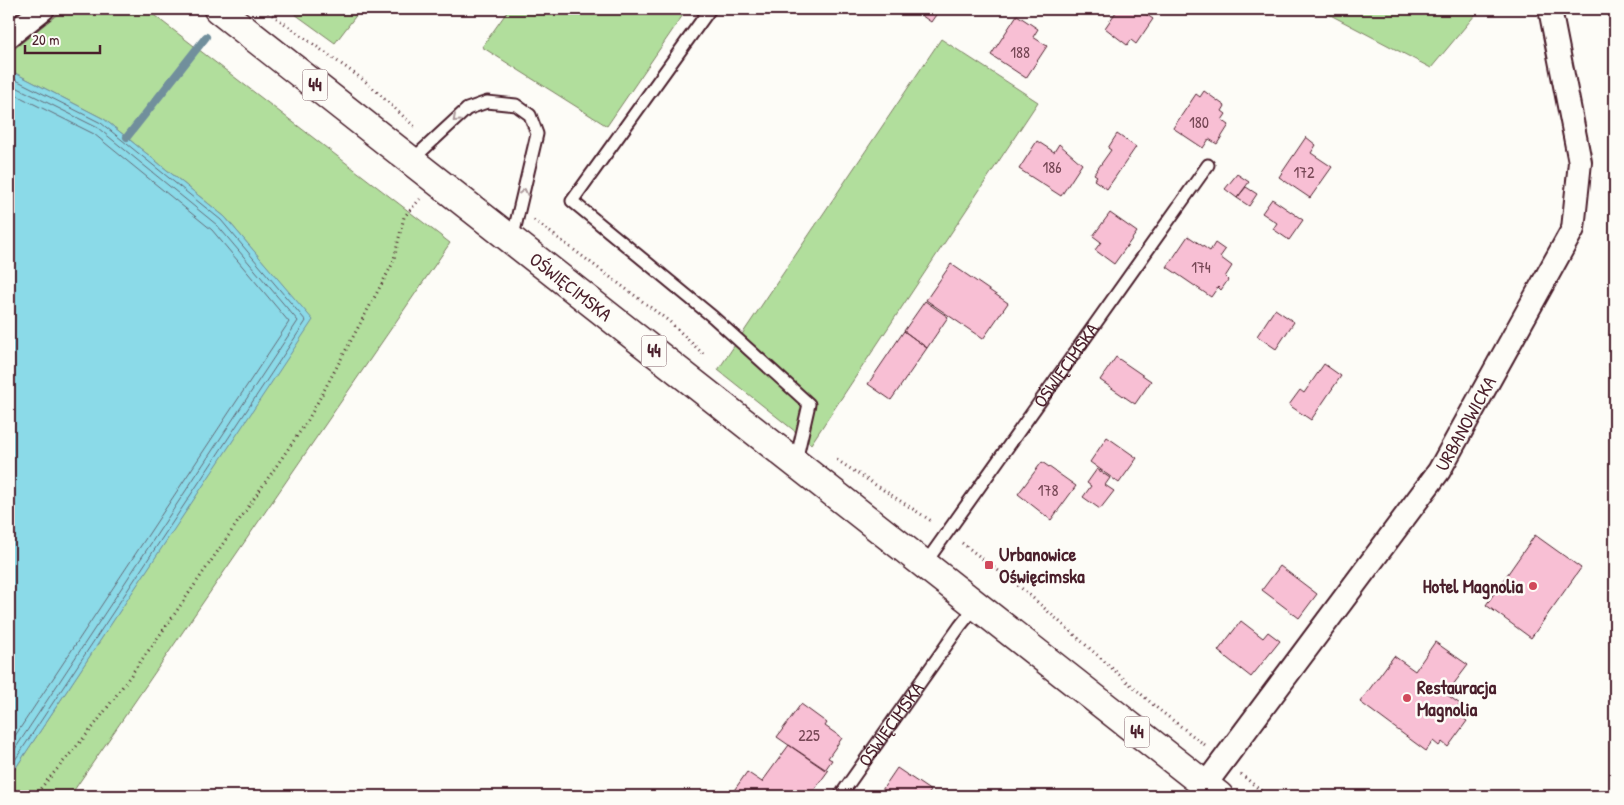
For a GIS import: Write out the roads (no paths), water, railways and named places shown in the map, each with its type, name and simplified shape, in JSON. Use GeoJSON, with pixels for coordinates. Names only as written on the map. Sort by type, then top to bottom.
{"type":"FeatureCollection","features":[{"type":"Feature","properties":{"kind":"highway","name":"OŚWIĘCIMSKA"},"geometry":{"type":"LineString","coordinates":[[218,9],[421,151],[435,179],[977,605],[1207,793]]}},
{"type":"Feature","properties":{"kind":"street"},"geometry":{"type":"LineString","coordinates":[[9,36],[43,9]]}},
{"type":"Feature","properties":{"kind":"street","name":"URBANOWICKA"},"geometry":{"type":"LineString","coordinates":[[1207,793],[1225,759],[1438,471],[1573,229],[1580,162],[1550,9]]}},
{"type":"Feature","properties":{"kind":"lane"},"geometry":{"type":"LineString","coordinates":[[710,9],[572,201],[713,317],[809,404],[796,463]]}},
{"type":"Feature","properties":{"kind":"lane"},"geometry":{"type":"LineString","coordinates":[[421,151],[467,109],[487,102],[516,105],[530,115],[537,134],[512,240]]}},
{"type":"Feature","properties":{"kind":"lane","name":"OŚWIĘCIMSKA"},"geometry":{"type":"LineString","coordinates":[[924,565],[1208,165]]}},
{"type":"Feature","properties":{"kind":"lane","name":"OŚWIĘCIMSKA"},"geometry":{"type":"LineString","coordinates":[[840,796],[960,626],[977,605]]}},
{"type":"Feature","properties":{"kind":"water"},"geometry":{"type":"Polygon","coordinates":[[[13,72],[104,119],[225,217],[313,320],[9,778],[9,80],[13,72]]]}},
{"type":"Feature","properties":{"kind":"waterway"},"geometry":{"type":"LineString","coordinates":[[127,137],[206,37]]}},
{"type":"Feature","properties":{"kind":"place","name":"Urbanowice Oświęcimska"},"geometry":{"type":"Point","coordinates":[989,565]}},
{"type":"Feature","properties":{"kind":"place","name":"Hotel Magnolia"},"geometry":{"type":"Point","coordinates":[1533,586]}},
{"type":"Feature","properties":{"kind":"place","name":"Restauracja Magnolia"},"geometry":{"type":"Point","coordinates":[1407,698]}}]}
